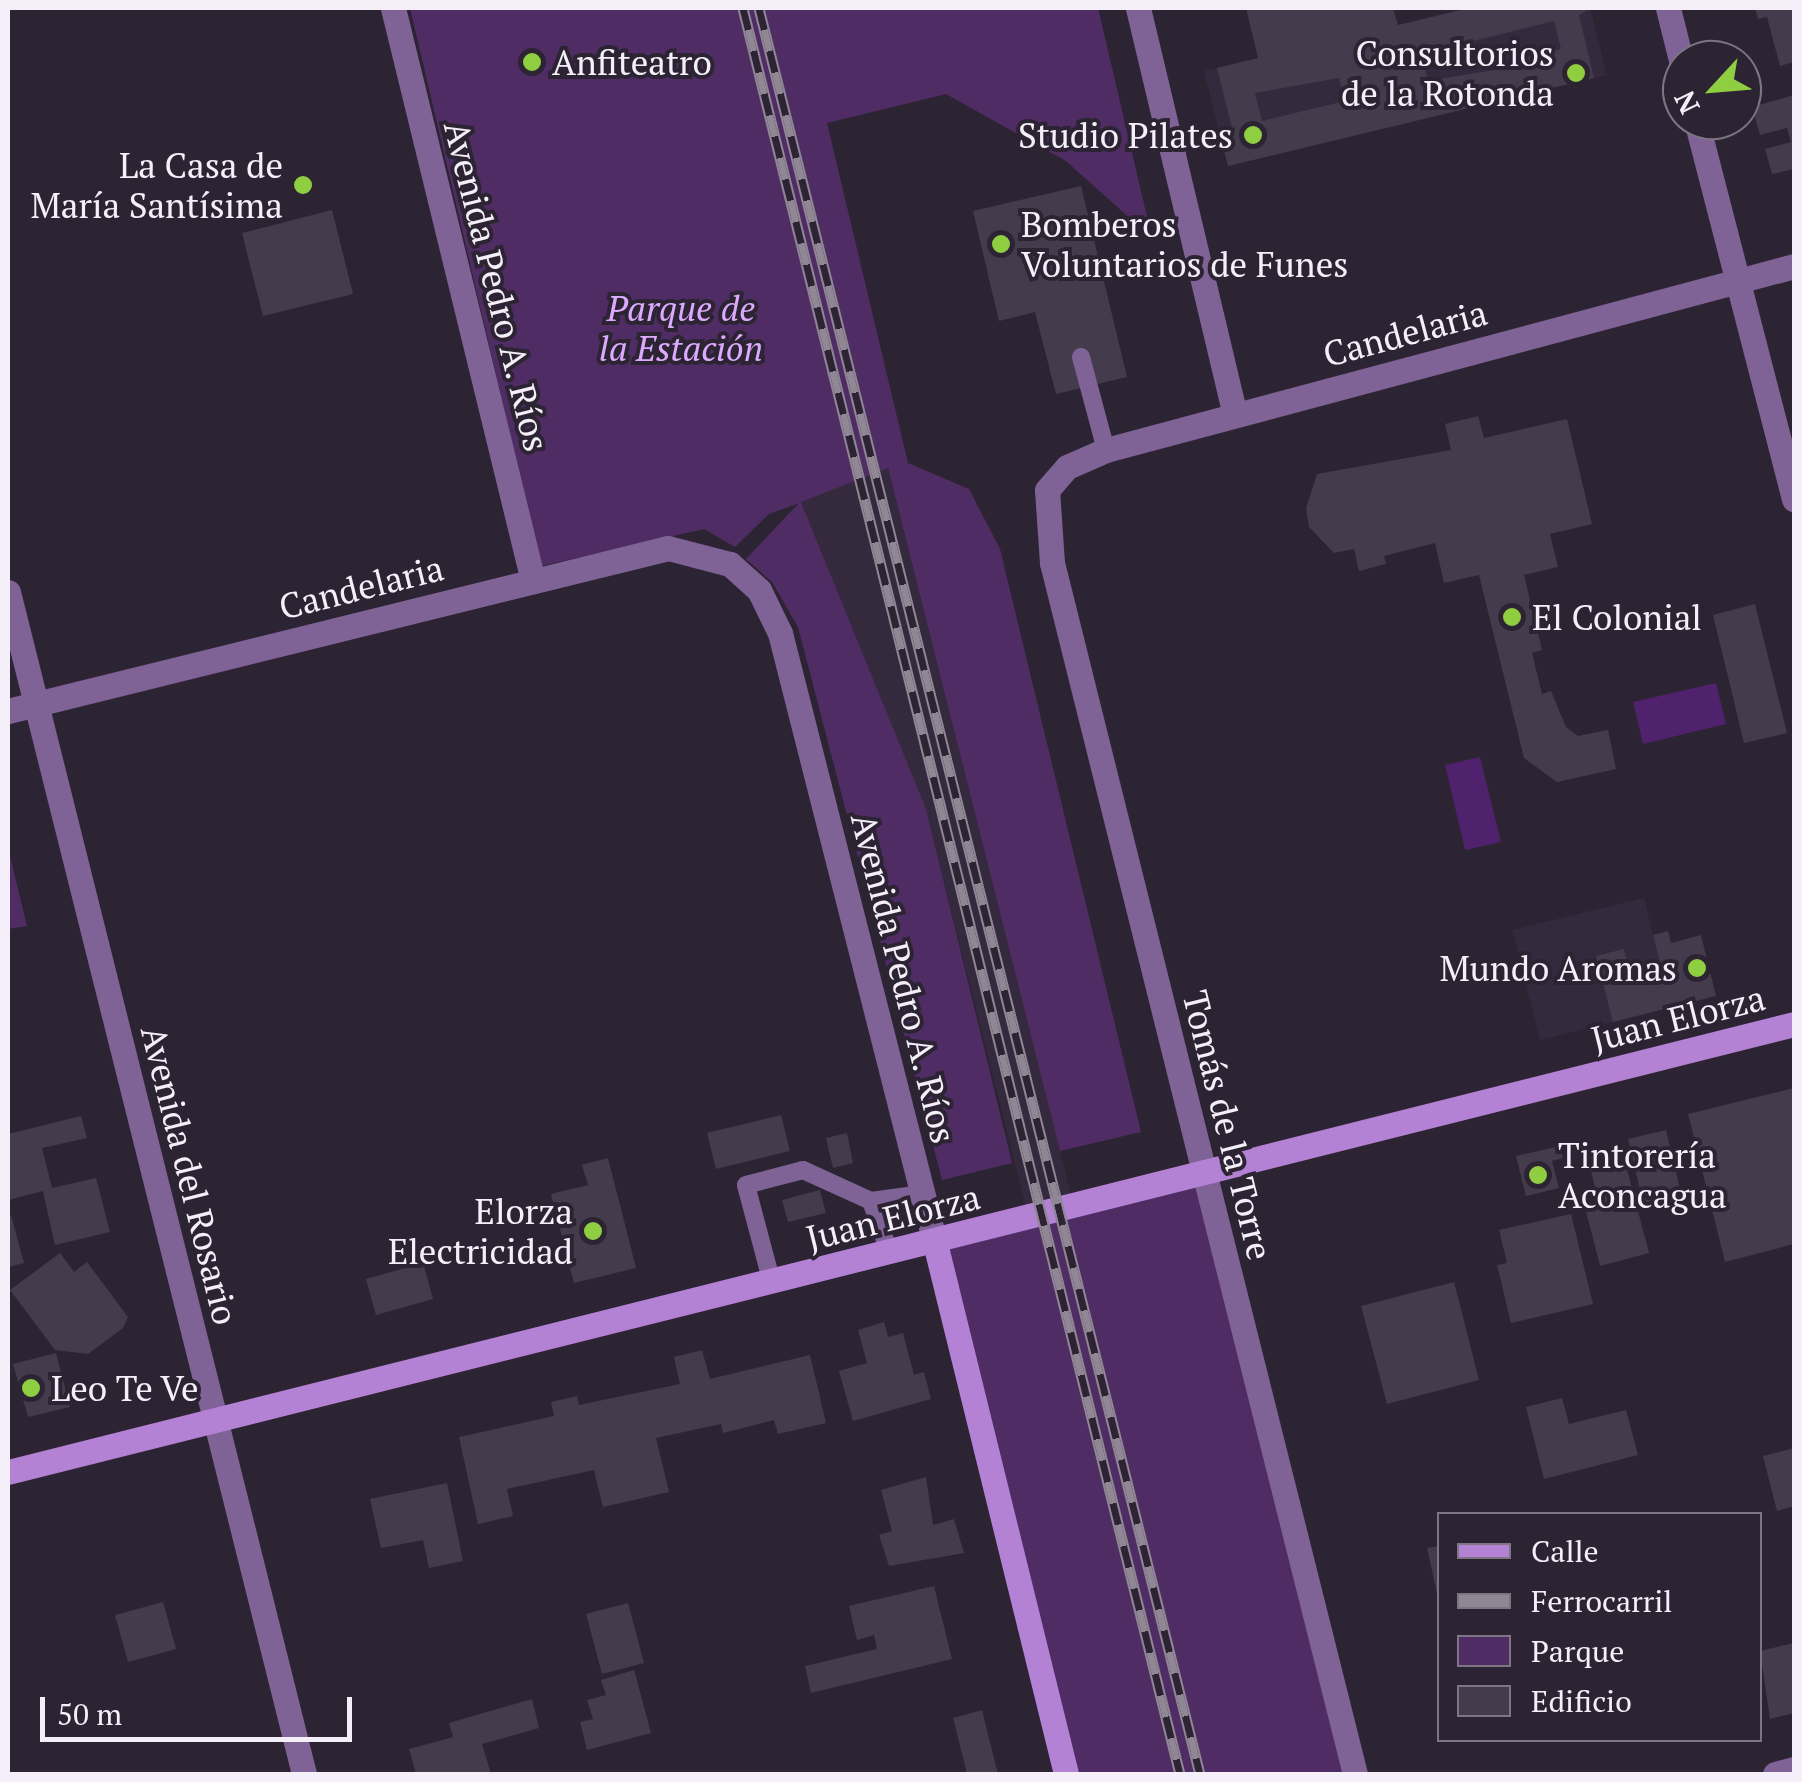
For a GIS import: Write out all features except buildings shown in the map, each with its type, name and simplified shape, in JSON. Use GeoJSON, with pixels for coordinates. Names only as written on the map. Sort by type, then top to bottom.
{"type":"FeatureCollection","features":[{"type":"Feature","properties":{"kind":"main road","name":"Juan Elorza"},"geometry":{"type":"LineString","coordinates":[[8,1472],[1204,1176],[1794,1024]]}},
{"type":"Feature","properties":{"kind":"main road","name":"Avenida Pedro A. Ríos"},"geometry":{"type":"LineString","coordinates":[[935,1242],[1066,1774]]}},
{"type":"Feature","properties":{"kind":"street","name":"Avenida Pedro A. Ríos"},"geometry":{"type":"LineString","coordinates":[[393,8],[532,581]]}},
{"type":"Feature","properties":{"kind":"street"},"geometry":{"type":"LineString","coordinates":[[1138,8],[1236,414]]}},
{"type":"Feature","properties":{"kind":"street"},"geometry":{"type":"LineString","coordinates":[[1668,8],[1676,40]]}},
{"type":"Feature","properties":{"kind":"street"},"geometry":{"type":"LineString","coordinates":[[1701,140],[1794,500]]}},
{"type":"Feature","properties":{"kind":"street","name":"Candelaria"},"geometry":{"type":"LineString","coordinates":[[1047,490],[1067,467],[1106,450],[1794,266]]}},
{"type":"Feature","properties":{"kind":"street","name":"Tomás de la Torre"},"geometry":{"type":"LineString","coordinates":[[1047,490],[1052,564],[1355,1774]]}},
{"type":"Feature","properties":{"kind":"street","name":"Candelaria"},"geometry":{"type":"LineString","coordinates":[[8,711],[668,548],[730,564]]}},
{"type":"Feature","properties":{"kind":"street","name":"Avenida Pedro A. Ríos"},"geometry":{"type":"LineString","coordinates":[[730,564],[759,590],[780,633],[935,1242]]}},
{"type":"Feature","properties":{"kind":"street","name":"Avenida del Rosario"},"geometry":{"type":"LineString","coordinates":[[8,592],[304,1774]]}},
{"type":"Feature","properties":{"kind":"street"},"geometry":{"type":"LineString","coordinates":[[1774,1774],[1794,1769]]}},
{"type":"Feature","properties":{"kind":"lane"},"geometry":{"type":"LineString","coordinates":[[1081,357],[1106,450]]}},
{"type":"Feature","properties":{"kind":"lane"},"geometry":{"type":"LineString","coordinates":[[772,1282],[746,1185],[803,1170],[871,1201],[923,1194]]}},
{"type":"Feature","properties":{"kind":"lane"},"geometry":{"type":"LineString","coordinates":[[871,1201],[890,1254]]}},
{"type":"Feature","properties":{"kind":"shaded area"},"geometry":{"type":"Polygon","coordinates":[[[1470,8],[1590,8],[1607,75],[1228,166],[1204,71],[1470,8]]]}},
{"type":"Feature","properties":{"kind":"shaded area"},"geometry":{"type":"Polygon","coordinates":[[[884,453],[1095,1287],[1047,1291],[926,810],[801,501],[884,453]]]}},
{"type":"Feature","properties":{"kind":"shaded area"},"geometry":{"type":"Polygon","coordinates":[[[1716,683],[1726,724],[1643,744],[1633,702],[1716,683]]]}},
{"type":"Feature","properties":{"kind":"shaded area"},"geometry":{"type":"Polygon","coordinates":[[[1480,757],[1501,842],[1465,850],[1445,765],[1480,757]]]}},
{"type":"Feature","properties":{"kind":"shaded area"},"geometry":{"type":"Polygon","coordinates":[[[1644,898],[1671,1007],[1540,1040],[1512,930],[1644,898]]]}},
{"type":"Feature","properties":{"kind":"green space","name":"Parque de la Estación"},"geometry":{"type":"Polygon","coordinates":[[[410,8],[1098,8],[1152,238],[1066,161],[946,94],[827,123],[908,463],[969,489],[1000,549],[1141,1132],[1060,1151],[888,468],[801,502],[926,809],[1012,1163],[942,1180],[798,627],[772,582],[746,559],[799,503],[769,514],[735,547],[704,529],[541,566],[410,8]]]}},
{"type":"Feature","properties":{"kind":"green space"},"geometry":{"type":"Polygon","coordinates":[[[8,848],[27,926],[8,929],[8,848]]]}},
{"type":"Feature","properties":{"kind":"green space"},"geometry":{"type":"Polygon","coordinates":[[[1205,1176],[1355,1774],[1066,1774],[935,1243],[1205,1176]]]}},
{"type":"Feature","properties":{"kind":"railway"},"geometry":{"type":"LineString","coordinates":[[743,8],[1180,1774]]}},
{"type":"Feature","properties":{"kind":"railway"},"geometry":{"type":"LineString","coordinates":[[759,8],[1200,1774]]}},
{"type":"Feature","properties":{"kind":"place","name":"Anfiteatro"},"geometry":{"type":"Point","coordinates":[532,62]}},
{"type":"Feature","properties":{"kind":"place","name":"Consultorios de la Rotonda"},"geometry":{"type":"Point","coordinates":[1576,73]}},
{"type":"Feature","properties":{"kind":"place","name":"Studio Pilates"},"geometry":{"type":"Point","coordinates":[1253,135]}},
{"type":"Feature","properties":{"kind":"place","name":"La Casa de María Santísima"},"geometry":{"type":"Point","coordinates":[303,185]}},
{"type":"Feature","properties":{"kind":"place","name":"Bomberos Voluntarios de Funes"},"geometry":{"type":"Point","coordinates":[1001,244]}},
{"type":"Feature","properties":{"kind":"place","name":"El Colonial"},"geometry":{"type":"Point","coordinates":[1512,617]}},
{"type":"Feature","properties":{"kind":"place","name":"Mundo Aromas"},"geometry":{"type":"Point","coordinates":[1697,968]}},
{"type":"Feature","properties":{"kind":"place","name":"Tintorería Aconcagua"},"geometry":{"type":"Point","coordinates":[1538,1175]}},
{"type":"Feature","properties":{"kind":"place","name":"Elorza Electricidad"},"geometry":{"type":"Point","coordinates":[593,1231]}},
{"type":"Feature","properties":{"kind":"place","name":"Leo Te Ve"},"geometry":{"type":"Point","coordinates":[31,1388]}}]}
